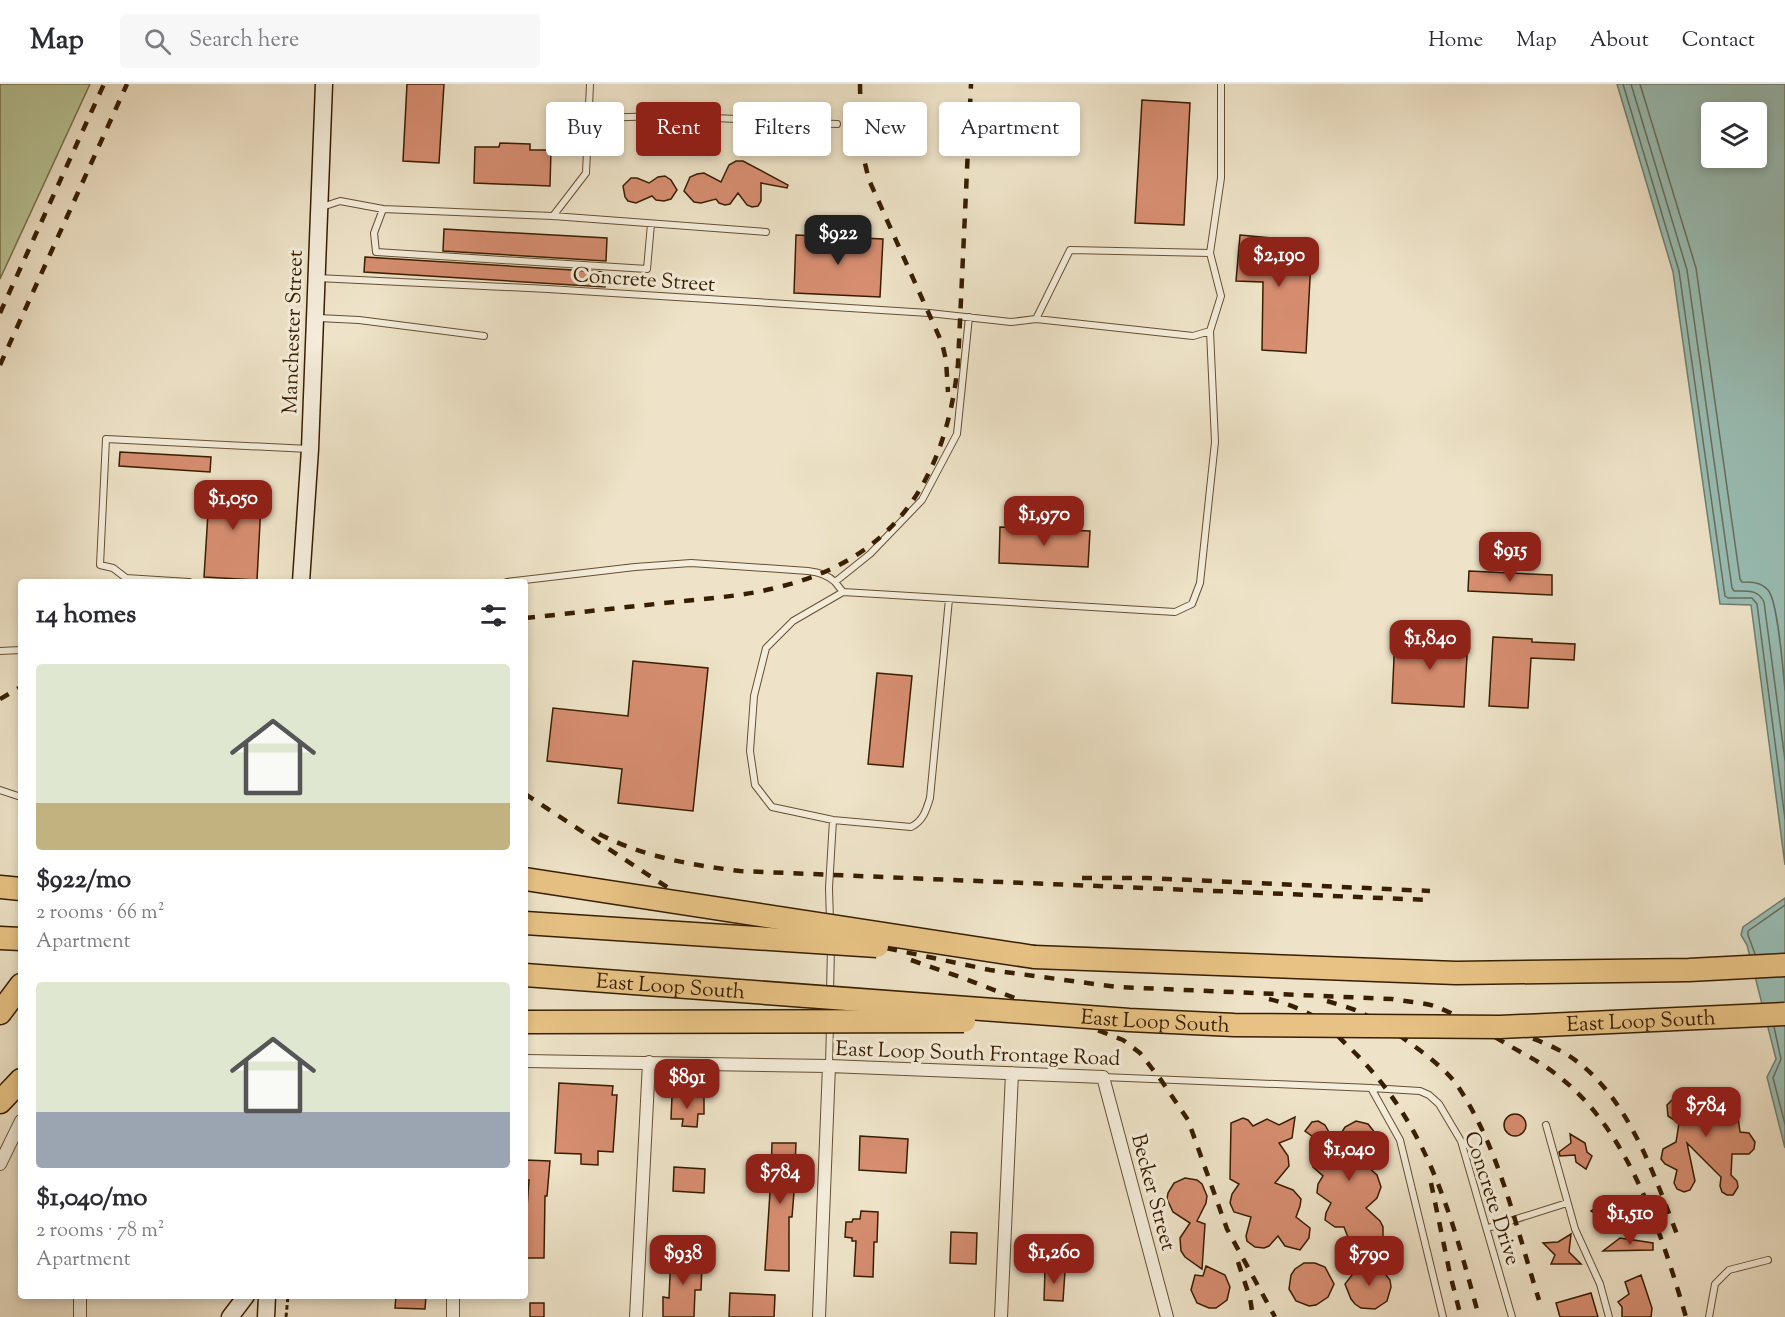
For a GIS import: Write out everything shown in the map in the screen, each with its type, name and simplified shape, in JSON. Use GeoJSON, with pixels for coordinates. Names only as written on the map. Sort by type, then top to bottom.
{"type":"FeatureCollection","features":[{"type":"Feature","properties":{"kind":"highway"},"geometry":{"type":"LineString","coordinates":[[528,879],[1034,957]]}},
{"type":"Feature","properties":{"kind":"highway"},"geometry":{"type":"LineString","coordinates":[[0,887],[18,889]]}},
{"type":"Feature","properties":{"kind":"highway"},"geometry":{"type":"LineString","coordinates":[[528,923],[1034,957],[1456,973],[1689,970],[1785,965]]}},
{"type":"Feature","properties":{"kind":"highway"},"geometry":{"type":"LineString","coordinates":[[0,938],[18,939]]}},
{"type":"Feature","properties":{"kind":"highway","name":"East Loop South"},"geometry":{"type":"LineString","coordinates":[[528,975],[1129,1020],[1234,1025],[1500,1027],[1785,1014]]}},
{"type":"Feature","properties":{"kind":"highway"},"geometry":{"type":"LineString","coordinates":[[0,1013],[18,989]]}},
{"type":"Feature","properties":{"kind":"highway"},"geometry":{"type":"LineString","coordinates":[[528,1022],[1129,1020]]}},
{"type":"Feature","properties":{"kind":"highway"},"geometry":{"type":"LineString","coordinates":[[0,1102],[18,1083]]}},
{"type":"Feature","properties":{"kind":"street","name":"Manchester Street"},"geometry":{"type":"LineString","coordinates":[[301,579],[310,449],[324,84]]}},
{"type":"Feature","properties":{"kind":"street","name":"East Loop South Frontage Road"},"geometry":{"type":"LineString","coordinates":[[528,1060],[829,1066],[1103,1077]]}},
{"type":"Feature","properties":{"kind":"street"},"geometry":{"type":"LineString","coordinates":[[636,1317],[649,1062]]}},
{"type":"Feature","properties":{"kind":"street"},"geometry":{"type":"LineString","coordinates":[[819,1317],[829,1066]]}},
{"type":"Feature","properties":{"kind":"street"},"geometry":{"type":"LineString","coordinates":[[1000,1317],[1012,1073]]}},
{"type":"Feature","properties":{"kind":"street","name":"Becker Street"},"geometry":{"type":"LineString","coordinates":[[1103,1077],[1167,1317]]}},
{"type":"Feature","properties":{"kind":"street"},"geometry":{"type":"LineString","coordinates":[[0,1164],[18,1127]]}},
{"type":"Feature","properties":{"kind":"street"},"geometry":{"type":"LineString","coordinates":[[80,1299],[80,1317]]}},
{"type":"Feature","properties":{"kind":"street"},"geometry":{"type":"LineString","coordinates":[[230,1317],[244,1299]]}},
{"type":"Feature","properties":{"kind":"street"},"geometry":{"type":"LineString","coordinates":[[269,1299],[280,1315]]}},
{"type":"Feature","properties":{"kind":"street"},"geometry":{"type":"LineString","coordinates":[[453,1299],[453,1317]]}},
{"type":"Feature","properties":{"kind":"lane"},"geometry":{"type":"LineString","coordinates":[[589,102],[590,84]]}},
{"type":"Feature","properties":{"kind":"lane"},"geometry":{"type":"LineString","coordinates":[[949,598],[930,798],[926,813],[918,824],[911,827],[833,820],[772,807],[755,785],[750,751],[754,696],[765,648],[794,621],[843,592],[949,598],[1175,612],[1192,604],[1200,584],[1215,442],[1210,331],[1221,296],[1210,254],[1221,178],[1221,84]]}},
{"type":"Feature","properties":{"kind":"lane"},"geometry":{"type":"LineString","coordinates":[[624,116],[672,115],[837,124]]}},
{"type":"Feature","properties":{"kind":"lane"},"geometry":{"type":"LineString","coordinates":[[553,216],[586,173],[587,156]]}},
{"type":"Feature","properties":{"kind":"lane"},"geometry":{"type":"LineString","coordinates":[[319,208],[340,201],[383,209],[553,216],[766,232]]}},
{"type":"Feature","properties":{"kind":"lane"},"geometry":{"type":"LineString","coordinates":[[383,209],[374,233],[376,252],[647,269],[651,224]]}},
{"type":"Feature","properties":{"kind":"lane"},"geometry":{"type":"LineString","coordinates":[[1036,320],[1070,250],[1210,254]]}},
{"type":"Feature","properties":{"kind":"lane","name":"Concrete Street"},"geometry":{"type":"LineString","coordinates":[[316,278],[548,290],[969,317],[1011,322],[1036,320],[1193,336],[1210,331]]}},
{"type":"Feature","properties":{"kind":"lane"},"geometry":{"type":"LineString","coordinates":[[315,317],[359,320],[484,336]]}},
{"type":"Feature","properties":{"kind":"lane"},"geometry":{"type":"LineString","coordinates":[[835,582],[870,554],[922,500],[957,435],[969,317]]}},
{"type":"Feature","properties":{"kind":"lane"},"geometry":{"type":"LineString","coordinates":[[142,579],[126,578],[113,568],[100,565],[106,439],[310,449]]}},
{"type":"Feature","properties":{"kind":"lane"},"geometry":{"type":"LineString","coordinates":[[528,580],[635,567],[691,564],[808,571],[830,577],[843,592]]}},
{"type":"Feature","properties":{"kind":"lane"},"geometry":{"type":"LineString","coordinates":[[0,651],[18,651]]}},
{"type":"Feature","properties":{"kind":"lane"},"geometry":{"type":"LineString","coordinates":[[0,790],[18,796]]}},
{"type":"Feature","properties":{"kind":"lane"},"geometry":{"type":"LineString","coordinates":[[829,1066],[831,938],[829,888],[833,820]]}},
{"type":"Feature","properties":{"kind":"lane","name":"East Loop South Frontage Road"},"geometry":{"type":"LineString","coordinates":[[1103,1077],[1371,1088],[1419,1091],[1429,1095]]}},
{"type":"Feature","properties":{"kind":"lane"},"geometry":{"type":"LineString","coordinates":[[1371,1088],[1400,1140],[1443,1317]]}},
{"type":"Feature","properties":{"kind":"lane","name":"Concrete Drive"},"geometry":{"type":"LineString","coordinates":[[1429,1095],[1439,1104],[1461,1141],[1512,1317]]}},
{"type":"Feature","properties":{"kind":"lane"},"geometry":{"type":"LineString","coordinates":[[1546,1125],[1575,1229],[1600,1284],[1609,1317]]}},
{"type":"Feature","properties":{"kind":"lane"},"geometry":{"type":"LineString","coordinates":[[1488,1228],[1567,1203]]}},
{"type":"Feature","properties":{"kind":"lane"},"geometry":{"type":"LineString","coordinates":[[1709,1317],[1715,1284],[1729,1270],[1768,1260]]}},
{"type":"Feature","properties":{"kind":"path"},"geometry":{"type":"LineString","coordinates":[[280,1315],[287,1299]]}},
{"type":"Feature","properties":{"kind":"green space"},"geometry":{"type":"Polygon","coordinates":[[[0,84],[90,84],[0,279],[0,84]]]}},
{"type":"Feature","properties":{"kind":"water"},"geometry":{"type":"Polygon","coordinates":[[[1617,84],[1785,84],[1785,865],[1751,605],[1720,604],[1673,272],[1617,84]]]}},
{"type":"Feature","properties":{"kind":"water"},"geometry":{"type":"Polygon","coordinates":[[[1785,898],[1785,1148],[1767,1077],[1776,1059],[1747,945],[1741,935],[1743,927],[1785,898]]]}},
{"type":"Feature","properties":{"kind":"building"},"geometry":{"type":"Polygon","coordinates":[[[407,84],[444,84],[439,163],[403,161],[407,84]]]}},
{"type":"Feature","properties":{"kind":"building"},"geometry":{"type":"Polygon","coordinates":[[[1142,100],[1190,103],[1184,225],[1135,223],[1142,100]]]}},
{"type":"Feature","properties":{"kind":"building"},"geometry":{"type":"Polygon","coordinates":[[[500,143],[530,144],[530,150],[546,150],[546,156],[551,156],[550,186],[474,183],[475,147],[499,147],[500,143]]]}},
{"type":"Feature","properties":{"kind":"building"},"geometry":{"type":"Polygon","coordinates":[[[736,161],[743,161],[788,185],[787,188],[761,183],[761,201],[758,206],[752,207],[747,205],[738,193],[730,204],[725,205],[716,199],[701,203],[694,202],[684,191],[690,177],[697,174],[704,173],[721,182],[729,165],[736,161]]]}},
{"type":"Feature","properties":{"kind":"building"},"geometry":{"type":"Polygon","coordinates":[[[665,176],[671,180],[677,190],[671,199],[656,200],[652,196],[636,203],[628,201],[625,197],[623,186],[631,178],[649,183],[658,177],[665,176]]]}},
{"type":"Feature","properties":{"kind":"building"},"geometry":{"type":"Polygon","coordinates":[[[444,229],[607,238],[606,261],[443,251],[444,229]]]}},
{"type":"Feature","properties":{"kind":"building"},"geometry":{"type":"Polygon","coordinates":[[[796,235],[883,239],[880,297],[794,293],[796,235]]]}},
{"type":"Feature","properties":{"kind":"building"},"geometry":{"type":"Polygon","coordinates":[[[1240,235],[1312,242],[1306,353],[1262,350],[1263,282],[1236,281],[1240,235]]]}},
{"type":"Feature","properties":{"kind":"building"},"geometry":{"type":"Polygon","coordinates":[[[365,257],[605,272],[605,287],[364,272],[365,257]]]}},
{"type":"Feature","properties":{"kind":"building"},"geometry":{"type":"Polygon","coordinates":[[[120,452],[211,457],[210,472],[119,466],[120,452]]]}},
{"type":"Feature","properties":{"kind":"building"},"geometry":{"type":"Polygon","coordinates":[[[210,481],[262,484],[257,579],[204,577],[210,481]]]}},
{"type":"Feature","properties":{"kind":"building"},"geometry":{"type":"Polygon","coordinates":[[[1000,527],[1090,531],[1088,567],[999,563],[1000,527]]]}},
{"type":"Feature","properties":{"kind":"building"},"geometry":{"type":"Polygon","coordinates":[[[1469,571],[1552,575],[1552,595],[1468,591],[1469,571]]]}},
{"type":"Feature","properties":{"kind":"building"},"geometry":{"type":"Polygon","coordinates":[[[1395,635],[1468,639],[1464,707],[1392,703],[1395,635]]]}},
{"type":"Feature","properties":{"kind":"building"},"geometry":{"type":"Polygon","coordinates":[[[1493,637],[1575,644],[1574,660],[1531,658],[1528,708],[1489,706],[1493,637]]]}},
{"type":"Feature","properties":{"kind":"building"},"geometry":{"type":"Polygon","coordinates":[[[633,661],[708,668],[693,811],[618,803],[622,769],[547,761],[553,708],[628,716],[633,661]]]}},
{"type":"Feature","properties":{"kind":"building"},"geometry":{"type":"Polygon","coordinates":[[[877,673],[912,676],[903,767],[868,764],[877,673]]]}},
{"type":"Feature","properties":{"kind":"building"},"geometry":{"type":"Polygon","coordinates":[[[559,1083],[613,1086],[612,1095],[617,1095],[613,1152],[598,1151],[598,1165],[581,1164],[581,1154],[555,1153],[559,1083]]]}},
{"type":"Feature","properties":{"kind":"building"},"geometry":{"type":"Polygon","coordinates":[[[1698,1088],[1715,1094],[1722,1089],[1731,1091],[1734,1099],[1731,1111],[1738,1117],[1740,1132],[1749,1133],[1755,1142],[1754,1149],[1749,1154],[1732,1154],[1731,1175],[1737,1181],[1738,1187],[1733,1195],[1722,1192],[1721,1177],[1687,1143],[1695,1181],[1690,1190],[1684,1192],[1677,1189],[1674,1183],[1677,1170],[1665,1164],[1661,1159],[1663,1149],[1676,1142],[1679,1123],[1668,1116],[1667,1105],[1674,1098],[1688,1100],[1698,1088]]]}},
{"type":"Feature","properties":{"kind":"building"},"geometry":{"type":"Polygon","coordinates":[[[672,1096],[704,1097],[704,1114],[698,1114],[697,1127],[682,1126],[683,1119],[671,1119],[672,1096]]]}},
{"type":"Feature","properties":{"kind":"building"},"geometry":{"type":"Polygon","coordinates":[[[1511,1114],[1519,1114],[1526,1121],[1526,1129],[1519,1136],[1511,1136],[1504,1129],[1504,1121],[1511,1114]]]}},
{"type":"Feature","properties":{"kind":"building"},"geometry":{"type":"Polygon","coordinates":[[[1295,1117],[1292,1138],[1279,1143],[1288,1156],[1289,1166],[1275,1183],[1293,1190],[1301,1199],[1296,1217],[1310,1228],[1309,1238],[1300,1250],[1285,1246],[1278,1236],[1269,1246],[1255,1247],[1247,1241],[1246,1236],[1251,1217],[1234,1212],[1230,1203],[1232,1194],[1239,1184],[1230,1179],[1231,1123],[1243,1118],[1253,1126],[1267,1119],[1279,1125],[1295,1117]]]}},
{"type":"Feature","properties":{"kind":"building"},"geometry":{"type":"Polygon","coordinates":[[[1318,1121],[1325,1125],[1335,1143],[1345,1127],[1356,1121],[1368,1124],[1376,1134],[1377,1140],[1373,1151],[1361,1161],[1377,1175],[1381,1187],[1377,1198],[1366,1208],[1383,1227],[1383,1239],[1374,1250],[1355,1255],[1344,1227],[1335,1227],[1325,1220],[1331,1203],[1317,1193],[1318,1184],[1323,1176],[1313,1167],[1311,1160],[1313,1153],[1323,1144],[1305,1131],[1312,1122],[1318,1121]]]}},
{"type":"Feature","properties":{"kind":"building"},"geometry":{"type":"Polygon","coordinates":[[[1570,1134],[1585,1143],[1587,1152],[1592,1156],[1586,1169],[1576,1162],[1575,1155],[1560,1156],[1559,1152],[1571,1143],[1570,1134]]]}},
{"type":"Feature","properties":{"kind":"building"},"geometry":{"type":"Polygon","coordinates":[[[860,1136],[908,1139],[906,1173],[859,1170],[860,1136]]]}},
{"type":"Feature","properties":{"kind":"building"},"geometry":{"type":"Polygon","coordinates":[[[772,1143],[796,1143],[795,1165],[793,1165],[792,1217],[789,1217],[789,1271],[765,1270],[770,1192],[761,1192],[760,1173],[771,1173],[772,1143]]]}},
{"type":"Feature","properties":{"kind":"building"},"geometry":{"type":"Polygon","coordinates":[[[528,1160],[550,1161],[547,1196],[545,1196],[544,1258],[528,1258],[528,1160]]]}},
{"type":"Feature","properties":{"kind":"building"},"geometry":{"type":"Polygon","coordinates":[[[674,1167],[705,1169],[704,1193],[673,1191],[674,1167]]]}},
{"type":"Feature","properties":{"kind":"building"},"geometry":{"type":"Polygon","coordinates":[[[1185,1178],[1197,1180],[1202,1184],[1207,1196],[1197,1221],[1205,1224],[1202,1269],[1185,1257],[1181,1251],[1180,1238],[1190,1223],[1173,1212],[1167,1199],[1174,1183],[1185,1178]]]}},
{"type":"Feature","properties":{"kind":"building"},"geometry":{"type":"Polygon","coordinates":[[[1604,1202],[1612,1206],[1607,1221],[1591,1211],[1604,1202]]]}},
{"type":"Feature","properties":{"kind":"building"},"geometry":{"type":"Polygon","coordinates":[[[861,1211],[878,1212],[873,1277],[854,1276],[856,1241],[845,1237],[846,1222],[860,1219],[861,1211]]]}},
{"type":"Feature","properties":{"kind":"building"},"geometry":{"type":"Polygon","coordinates":[[[951,1232],[977,1233],[976,1264],[950,1263],[951,1232]]]}},
{"type":"Feature","properties":{"kind":"building"},"geometry":{"type":"Polygon","coordinates":[[[1571,1234],[1569,1252],[1581,1264],[1551,1264],[1555,1255],[1543,1243],[1558,1242],[1571,1234]]]}},
{"type":"Feature","properties":{"kind":"building"},"geometry":{"type":"Polygon","coordinates":[[[1620,1238],[1653,1243],[1653,1250],[1603,1251],[1620,1238]]]}},
{"type":"Feature","properties":{"kind":"building"},"geometry":{"type":"Polygon","coordinates":[[[671,1253],[695,1254],[695,1265],[702,1265],[701,1290],[695,1290],[694,1317],[663,1317],[663,1297],[669,1298],[671,1253]]]}},
{"type":"Feature","properties":{"kind":"building"},"geometry":{"type":"Polygon","coordinates":[[[1362,1262],[1381,1269],[1390,1280],[1391,1287],[1387,1301],[1375,1309],[1361,1308],[1355,1304],[1345,1284],[1362,1262]]]}},
{"type":"Feature","properties":{"kind":"building"},"geometry":{"type":"Polygon","coordinates":[[[1304,1263],[1315,1263],[1325,1267],[1334,1284],[1328,1297],[1316,1305],[1309,1306],[1296,1301],[1289,1289],[1291,1275],[1304,1263]]]}},
{"type":"Feature","properties":{"kind":"building"},"geometry":{"type":"Polygon","coordinates":[[[1206,1266],[1225,1275],[1230,1287],[1227,1300],[1216,1308],[1197,1303],[1191,1290],[1195,1275],[1203,1276],[1206,1266]]]}},
{"type":"Feature","properties":{"kind":"building"},"geometry":{"type":"Polygon","coordinates":[[[1045,1270],[1065,1271],[1063,1301],[1044,1300],[1045,1270]]]}},
{"type":"Feature","properties":{"kind":"building"},"geometry":{"type":"Polygon","coordinates":[[[1641,1275],[1652,1308],[1651,1317],[1622,1317],[1622,1307],[1618,1302],[1629,1294],[1625,1282],[1641,1275]]]}},
{"type":"Feature","properties":{"kind":"building"},"geometry":{"type":"Polygon","coordinates":[[[730,1293],[775,1295],[774,1317],[729,1317],[730,1293]]]}},
{"type":"Feature","properties":{"kind":"building"},"geometry":{"type":"Polygon","coordinates":[[[1591,1293],[1598,1317],[1560,1317],[1556,1303],[1591,1293]]]}},
{"type":"Feature","properties":{"kind":"building"},"geometry":{"type":"Polygon","coordinates":[[[396,1299],[426,1299],[425,1309],[395,1308],[396,1299]]]}},
{"type":"Feature","properties":{"kind":"building"},"geometry":{"type":"Polygon","coordinates":[[[530,1303],[544,1303],[544,1317],[530,1317],[530,1303]]]}},
{"type":"Feature","properties":{"kind":"railway"},"geometry":{"type":"LineString","coordinates":[[0,313],[104,84]]}},
{"type":"Feature","properties":{"kind":"railway"},"geometry":{"type":"LineString","coordinates":[[0,365],[127,84]]}},
{"type":"Feature","properties":{"kind":"railway"},"geometry":{"type":"LineString","coordinates":[[860,84],[861,147],[869,180],[942,343],[946,360],[948,392]]}},
{"type":"Feature","properties":{"kind":"railway"},"geometry":{"type":"LineString","coordinates":[[528,618],[729,596],[783,586],[823,573],[857,555],[885,533],[909,506],[927,476],[942,442],[952,405],[958,364],[971,84]]}},
{"type":"Feature","properties":{"kind":"railway"},"geometry":{"type":"LineString","coordinates":[[0,699],[18,689]]}},
{"type":"Feature","properties":{"kind":"railway"},"geometry":{"type":"LineString","coordinates":[[528,796],[679,895],[722,914],[760,925],[858,942],[990,970],[1117,987],[1392,999],[1426,1004],[1445,1010],[1548,1068],[1579,1095],[1602,1121],[1621,1151],[1653,1216],[1686,1317]]}},
{"type":"Feature","properties":{"kind":"railway"},"geometry":{"type":"LineString","coordinates":[[599,834],[633,849],[668,859],[740,871],[1429,900]]}},
{"type":"Feature","properties":{"kind":"railway"},"geometry":{"type":"LineString","coordinates":[[1082,878],[1147,878],[1430,891]]}},
{"type":"Feature","properties":{"kind":"railway"},"geometry":{"type":"LineString","coordinates":[[911,960],[1123,1040],[1140,1053],[1188,1120],[1227,1229],[1275,1317]]}},
{"type":"Feature","properties":{"kind":"railway"},"geometry":{"type":"LineString","coordinates":[[1269,999],[1302,1010],[1328,1026],[1377,1077],[1399,1108],[1434,1173],[1458,1243],[1479,1317]]}},
{"type":"Feature","properties":{"kind":"railway"},"geometry":{"type":"LineString","coordinates":[[1327,1001],[1358,1011],[1397,1034],[1438,1065],[1457,1085],[1485,1135],[1496,1162],[1539,1300]]}},
{"type":"Feature","properties":{"kind":"railway"},"geometry":{"type":"LineString","coordinates":[[1476,1020],[1556,1048],[1587,1070],[1606,1089],[1636,1136],[1678,1237]]}},
{"type":"Feature","properties":{"kind":"railway"},"geometry":{"type":"LineString","coordinates":[[1431,1183],[1461,1317]]}},
{"type":"Feature","properties":{"kind":"railway"},"geometry":{"type":"LineString","coordinates":[[1238,1262],[1250,1298],[1253,1317]]}}]}
